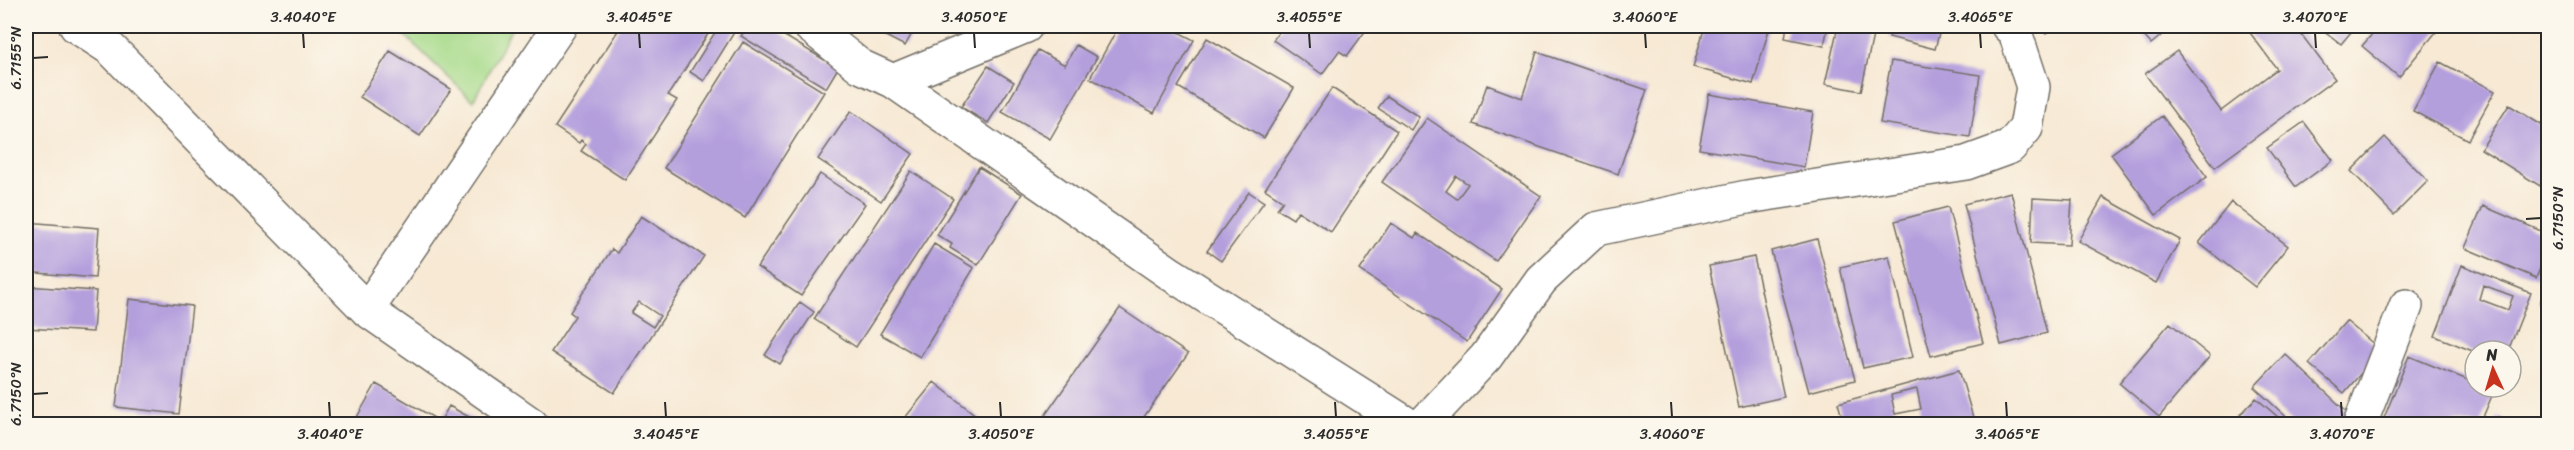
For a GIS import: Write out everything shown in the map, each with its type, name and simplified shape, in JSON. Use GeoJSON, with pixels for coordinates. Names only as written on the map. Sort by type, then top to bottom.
{"type":"FeatureCollection","features":[{"type":"Feature","properties":{"kind":"street"},"geometry":{"type":"LineString","coordinates":[[76,26],[111,49],[367,310],[531,424]]}},
{"type":"Feature","properties":{"kind":"street"},"geometry":{"type":"LineString","coordinates":[[367,310],[560,26]]}},
{"type":"Feature","properties":{"kind":"street"},"geometry":{"type":"LineString","coordinates":[[810,26],[860,66],[893,81],[1171,274],[1407,424]]}},
{"type":"Feature","properties":{"kind":"street"},"geometry":{"type":"LineString","coordinates":[[893,81],[1026,26]]}},
{"type":"Feature","properties":{"kind":"street"},"geometry":{"type":"LineString","coordinates":[[1423,424],[1486,357],[1541,280],[1596,229],[1747,197],[1966,163],[2010,147],[2026,128],[2033,87],[2015,32],[2008,26]]}},
{"type":"Feature","properties":{"kind":"street"},"geometry":{"type":"LineString","coordinates":[[2360,424],[2406,306]]}},
{"type":"Feature","properties":{"kind":"green space"},"geometry":{"type":"Polygon","coordinates":[[[395,26],[513,26],[473,101],[395,26]]]}},
{"type":"Feature","properties":{"kind":"building"},"geometry":{"type":"Polygon","coordinates":[[[207,26],[219,26],[215,31],[207,26]]]}},
{"type":"Feature","properties":{"kind":"building"},"geometry":{"type":"Polygon","coordinates":[[[621,26],[702,26],[710,31],[668,95],[677,100],[625,180],[581,151],[586,144],[581,140],[579,143],[555,127],[621,26]]]}},
{"type":"Feature","properties":{"kind":"building"},"geometry":{"type":"Polygon","coordinates":[[[719,26],[738,26],[704,81],[690,72],[719,26]]]}},
{"type":"Feature","properties":{"kind":"building"},"geometry":{"type":"Polygon","coordinates":[[[748,26],[768,26],[838,68],[826,88],[741,36],[748,26]]]}},
{"type":"Feature","properties":{"kind":"building"},"geometry":{"type":"Polygon","coordinates":[[[866,26],[916,26],[905,46],[866,26]]]}},
{"type":"Feature","properties":{"kind":"building"},"geometry":{"type":"Polygon","coordinates":[[[1119,26],[1167,26],[1194,40],[1154,113],[1090,78],[1119,26]]]}},
{"type":"Feature","properties":{"kind":"building"},"geometry":{"type":"Polygon","coordinates":[[[1283,26],[1369,26],[1347,56],[1339,51],[1322,74],[1273,40],[1283,26]]]}},
{"type":"Feature","properties":{"kind":"building"},"geometry":{"type":"Polygon","coordinates":[[[1705,26],[1770,26],[1753,84],[1693,67],[1705,26]]]}},
{"type":"Feature","properties":{"kind":"building"},"geometry":{"type":"Polygon","coordinates":[[[1787,26],[1828,26],[1824,46],[1785,38],[1787,26]]]}},
{"type":"Feature","properties":{"kind":"building"},"geometry":{"type":"Polygon","coordinates":[[[1838,26],[1875,26],[1861,91],[1825,84],[1838,26]]]}},
{"type":"Feature","properties":{"kind":"building"},"geometry":{"type":"Polygon","coordinates":[[[1892,26],[1941,26],[1935,49],[1889,37],[1892,26]]]}},
{"type":"Feature","properties":{"kind":"building"},"geometry":{"type":"Polygon","coordinates":[[[2037,26],[2054,26],[2046,34],[2037,26]]]}},
{"type":"Feature","properties":{"kind":"building"},"geometry":{"type":"Polygon","coordinates":[[[2135,26],[2173,26],[2151,44],[2135,26]]]}},
{"type":"Feature","properties":{"kind":"building"},"geometry":{"type":"Polygon","coordinates":[[[2245,26],[2295,26],[2335,79],[2215,167],[2145,74],[2177,51],[2221,111],[2277,69],[2245,26]]]}},
{"type":"Feature","properties":{"kind":"building"},"geometry":{"type":"Polygon","coordinates":[[[2318,26],[2356,26],[2341,44],[2318,26]]]}},
{"type":"Feature","properties":{"kind":"building"},"geometry":{"type":"Polygon","coordinates":[[[2379,26],[2441,26],[2399,77],[2362,46],[2379,26]]]}},
{"type":"Feature","properties":{"kind":"building"},"geometry":{"type":"Polygon","coordinates":[[[1207,38],[1294,88],[1264,138],[1178,87],[1207,38]]]}},
{"type":"Feature","properties":{"kind":"building"},"geometry":{"type":"Polygon","coordinates":[[[743,42],[824,92],[745,218],[664,168],[743,42]]]}},
{"type":"Feature","properties":{"kind":"building"},"geometry":{"type":"Polygon","coordinates":[[[1076,45],[1097,57],[1050,139],[1002,112],[1038,50],[1065,65],[1076,45]]]}},
{"type":"Feature","properties":{"kind":"building"},"geometry":{"type":"Polygon","coordinates":[[[390,51],[451,89],[420,136],[360,97],[390,51]]]}},
{"type":"Feature","properties":{"kind":"building"},"geometry":{"type":"Polygon","coordinates":[[[1537,52],[1647,90],[1618,174],[1473,124],[1487,85],[1522,98],[1537,52]]]}},
{"type":"Feature","properties":{"kind":"building"},"geometry":{"type":"Polygon","coordinates":[[[1891,61],[1980,75],[1970,137],[1880,123],[1891,61]]]}},
{"type":"Feature","properties":{"kind":"building"},"geometry":{"type":"Polygon","coordinates":[[[2440,62],[2495,91],[2468,140],[2413,111],[2440,62]]]}},
{"type":"Feature","properties":{"kind":"building"},"geometry":{"type":"Polygon","coordinates":[[[988,66],[1014,82],[988,123],[961,107],[988,66]]]}},
{"type":"Feature","properties":{"kind":"building"},"geometry":{"type":"Polygon","coordinates":[[[1332,88],[1397,131],[1331,232],[1298,211],[1293,219],[1277,209],[1283,201],[1265,189],[1332,88]]]}},
{"type":"Feature","properties":{"kind":"building"},"geometry":{"type":"Polygon","coordinates":[[[1709,94],[1813,112],[1804,167],[1699,149],[1709,94]]]}},
{"type":"Feature","properties":{"kind":"building"},"geometry":{"type":"Polygon","coordinates":[[[1387,96],[1419,117],[1411,130],[1378,108],[1387,96]]]}},
{"type":"Feature","properties":{"kind":"building"},"geometry":{"type":"Polygon","coordinates":[[[2509,105],[2548,129],[2548,172],[2540,186],[2481,149],[2509,105]]]}},
{"type":"Feature","properties":{"kind":"building"},"geometry":{"type":"Polygon","coordinates":[[[851,111],[913,154],[881,201],[818,159],[851,111]]]}},
{"type":"Feature","properties":{"kind":"building"},"geometry":{"type":"Polygon","coordinates":[[[2162,116],[2207,177],[2156,215],[2111,154],[2162,116]]]}},
{"type":"Feature","properties":{"kind":"building"},"geometry":{"type":"Polygon","coordinates":[[[1427,118],[1541,196],[1496,261],[1382,182],[1427,118]],[[1456,176],[1446,191],[1457,199],[1468,184],[1456,176]]]}},
{"type":"Feature","properties":{"kind":"building"},"geometry":{"type":"Polygon","coordinates":[[[2304,122],[2333,160],[2296,187],[2267,148],[2304,122]]]}},
{"type":"Feature","properties":{"kind":"building"},"geometry":{"type":"Polygon","coordinates":[[[2385,137],[2428,181],[2394,215],[2351,171],[2385,137]]]}},
{"type":"Feature","properties":{"kind":"building"},"geometry":{"type":"Polygon","coordinates":[[[979,167],[1022,194],[978,265],[950,248],[952,244],[937,235],[979,167]]]}},
{"type":"Feature","properties":{"kind":"building"},"geometry":{"type":"Polygon","coordinates":[[[911,171],[953,199],[856,347],[814,319],[911,171]]]}},
{"type":"Feature","properties":{"kind":"building"},"geometry":{"type":"Polygon","coordinates":[[[820,174],[865,204],[801,296],[757,267],[820,174]]]}},
{"type":"Feature","properties":{"kind":"building"},"geometry":{"type":"Polygon","coordinates":[[[1249,192],[1264,202],[1221,261],[1207,251],[1249,192]]]}},
{"type":"Feature","properties":{"kind":"building"},"geometry":{"type":"Polygon","coordinates":[[[2011,192],[2047,333],[2001,345],[1964,204],[2011,192]]]}},
{"type":"Feature","properties":{"kind":"building"},"geometry":{"type":"Polygon","coordinates":[[[2103,197],[2180,240],[2156,283],[2078,241],[2103,197]]]}},
{"type":"Feature","properties":{"kind":"building"},"geometry":{"type":"Polygon","coordinates":[[[2033,198],[2072,200],[2069,245],[2031,243],[2033,198]]]}},
{"type":"Feature","properties":{"kind":"building"},"geometry":{"type":"Polygon","coordinates":[[[2231,202],[2288,246],[2255,287],[2199,243],[2231,202]]]}},
{"type":"Feature","properties":{"kind":"building"},"geometry":{"type":"Polygon","coordinates":[[[2483,206],[2548,234],[2548,250],[2536,278],[2465,248],[2483,206]]]}},
{"type":"Feature","properties":{"kind":"building"},"geometry":{"type":"Polygon","coordinates":[[[1948,207],[1983,343],[1931,356],[1895,221],[1948,207]]]}},
{"type":"Feature","properties":{"kind":"building"},"geometry":{"type":"Polygon","coordinates":[[[641,216],[704,256],[614,393],[551,352],[575,316],[570,312],[612,249],[617,253],[641,216]],[[639,302],[631,313],[653,327],[660,316],[639,302]]]}},
{"type":"Feature","properties":{"kind":"building"},"geometry":{"type":"Polygon","coordinates":[[[26,222],[99,228],[95,278],[26,272],[26,222]]]}},
{"type":"Feature","properties":{"kind":"building"},"geometry":{"type":"Polygon","coordinates":[[[1391,223],[1414,238],[1417,233],[1502,289],[1467,342],[1360,270],[1391,223]]]}},
{"type":"Feature","properties":{"kind":"building"},"geometry":{"type":"Polygon","coordinates":[[[1817,239],[1855,380],[1809,392],[1771,251],[1817,239]]]}},
{"type":"Feature","properties":{"kind":"building"},"geometry":{"type":"Polygon","coordinates":[[[934,244],[974,268],[920,357],[880,334],[934,244]]]}},
{"type":"Feature","properties":{"kind":"building"},"geometry":{"type":"Polygon","coordinates":[[[1889,256],[1913,357],[1863,368],[1840,267],[1889,256]]]}},
{"type":"Feature","properties":{"kind":"building"},"geometry":{"type":"Polygon","coordinates":[[[1754,257],[1784,397],[1739,407],[1709,266],[1754,257]]]}},
{"type":"Feature","properties":{"kind":"building"},"geometry":{"type":"Polygon","coordinates":[[[2462,265],[2531,293],[2513,339],[2463,339],[2463,347],[2435,336],[2462,265]],[[2483,285],[2479,299],[2508,310],[2513,296],[2483,285]]]}},
{"type":"Feature","properties":{"kind":"building"},"geometry":{"type":"Polygon","coordinates":[[[2548,279],[2548,306],[2540,303],[2548,279]]]}},
{"type":"Feature","properties":{"kind":"building"},"geometry":{"type":"Polygon","coordinates":[[[26,286],[96,291],[93,332],[26,328],[26,286]]]}},
{"type":"Feature","properties":{"kind":"building"},"geometry":{"type":"Polygon","coordinates":[[[129,299],[192,306],[179,414],[116,407],[129,299]]]}},
{"type":"Feature","properties":{"kind":"building"},"geometry":{"type":"Polygon","coordinates":[[[800,302],[814,312],[780,364],[765,355],[800,302]]]}},
{"type":"Feature","properties":{"kind":"building"},"geometry":{"type":"Polygon","coordinates":[[[1120,308],[1188,354],[1139,424],[1039,424],[1120,308]]]}},
{"type":"Feature","properties":{"kind":"building"},"geometry":{"type":"Polygon","coordinates":[[[2346,321],[2381,350],[2344,393],[2309,364],[2346,321]]]}},
{"type":"Feature","properties":{"kind":"building"},"geometry":{"type":"Polygon","coordinates":[[[2170,323],[2210,356],[2159,417],[2119,383],[2170,323]]]}},
{"type":"Feature","properties":{"kind":"building"},"geometry":{"type":"Polygon","coordinates":[[[2285,354],[2349,414],[2339,424],[2294,424],[2254,387],[2285,354]]]}},
{"type":"Feature","properties":{"kind":"building"},"geometry":{"type":"Polygon","coordinates":[[[2409,356],[2463,378],[2463,399],[2491,399],[2480,424],[2382,423],[2409,356]]]}},
{"type":"Feature","properties":{"kind":"building"},"geometry":{"type":"Polygon","coordinates":[[[1959,370],[1975,424],[1844,424],[1838,403],[1959,370]],[[1917,389],[1891,395],[1895,414],[1921,409],[1917,389]]]}},
{"type":"Feature","properties":{"kind":"building"},"geometry":{"type":"Polygon","coordinates":[[[934,382],[987,424],[900,424],[934,382]]]}},
{"type":"Feature","properties":{"kind":"building"},"geometry":{"type":"Polygon","coordinates":[[[376,384],[436,419],[433,424],[353,424],[376,384]]]}},
{"type":"Feature","properties":{"kind":"building"},"geometry":{"type":"Polygon","coordinates":[[[2256,398],[2286,424],[2232,424],[2256,398]]]}},
{"type":"Feature","properties":{"kind":"building"},"geometry":{"type":"Polygon","coordinates":[[[449,406],[482,424],[439,424],[449,406]]]}},
{"type":"Feature","properties":{"kind":"building"},"geometry":{"type":"Polygon","coordinates":[[[2498,417],[2521,424],[2495,424],[2498,417]]]}}]}
